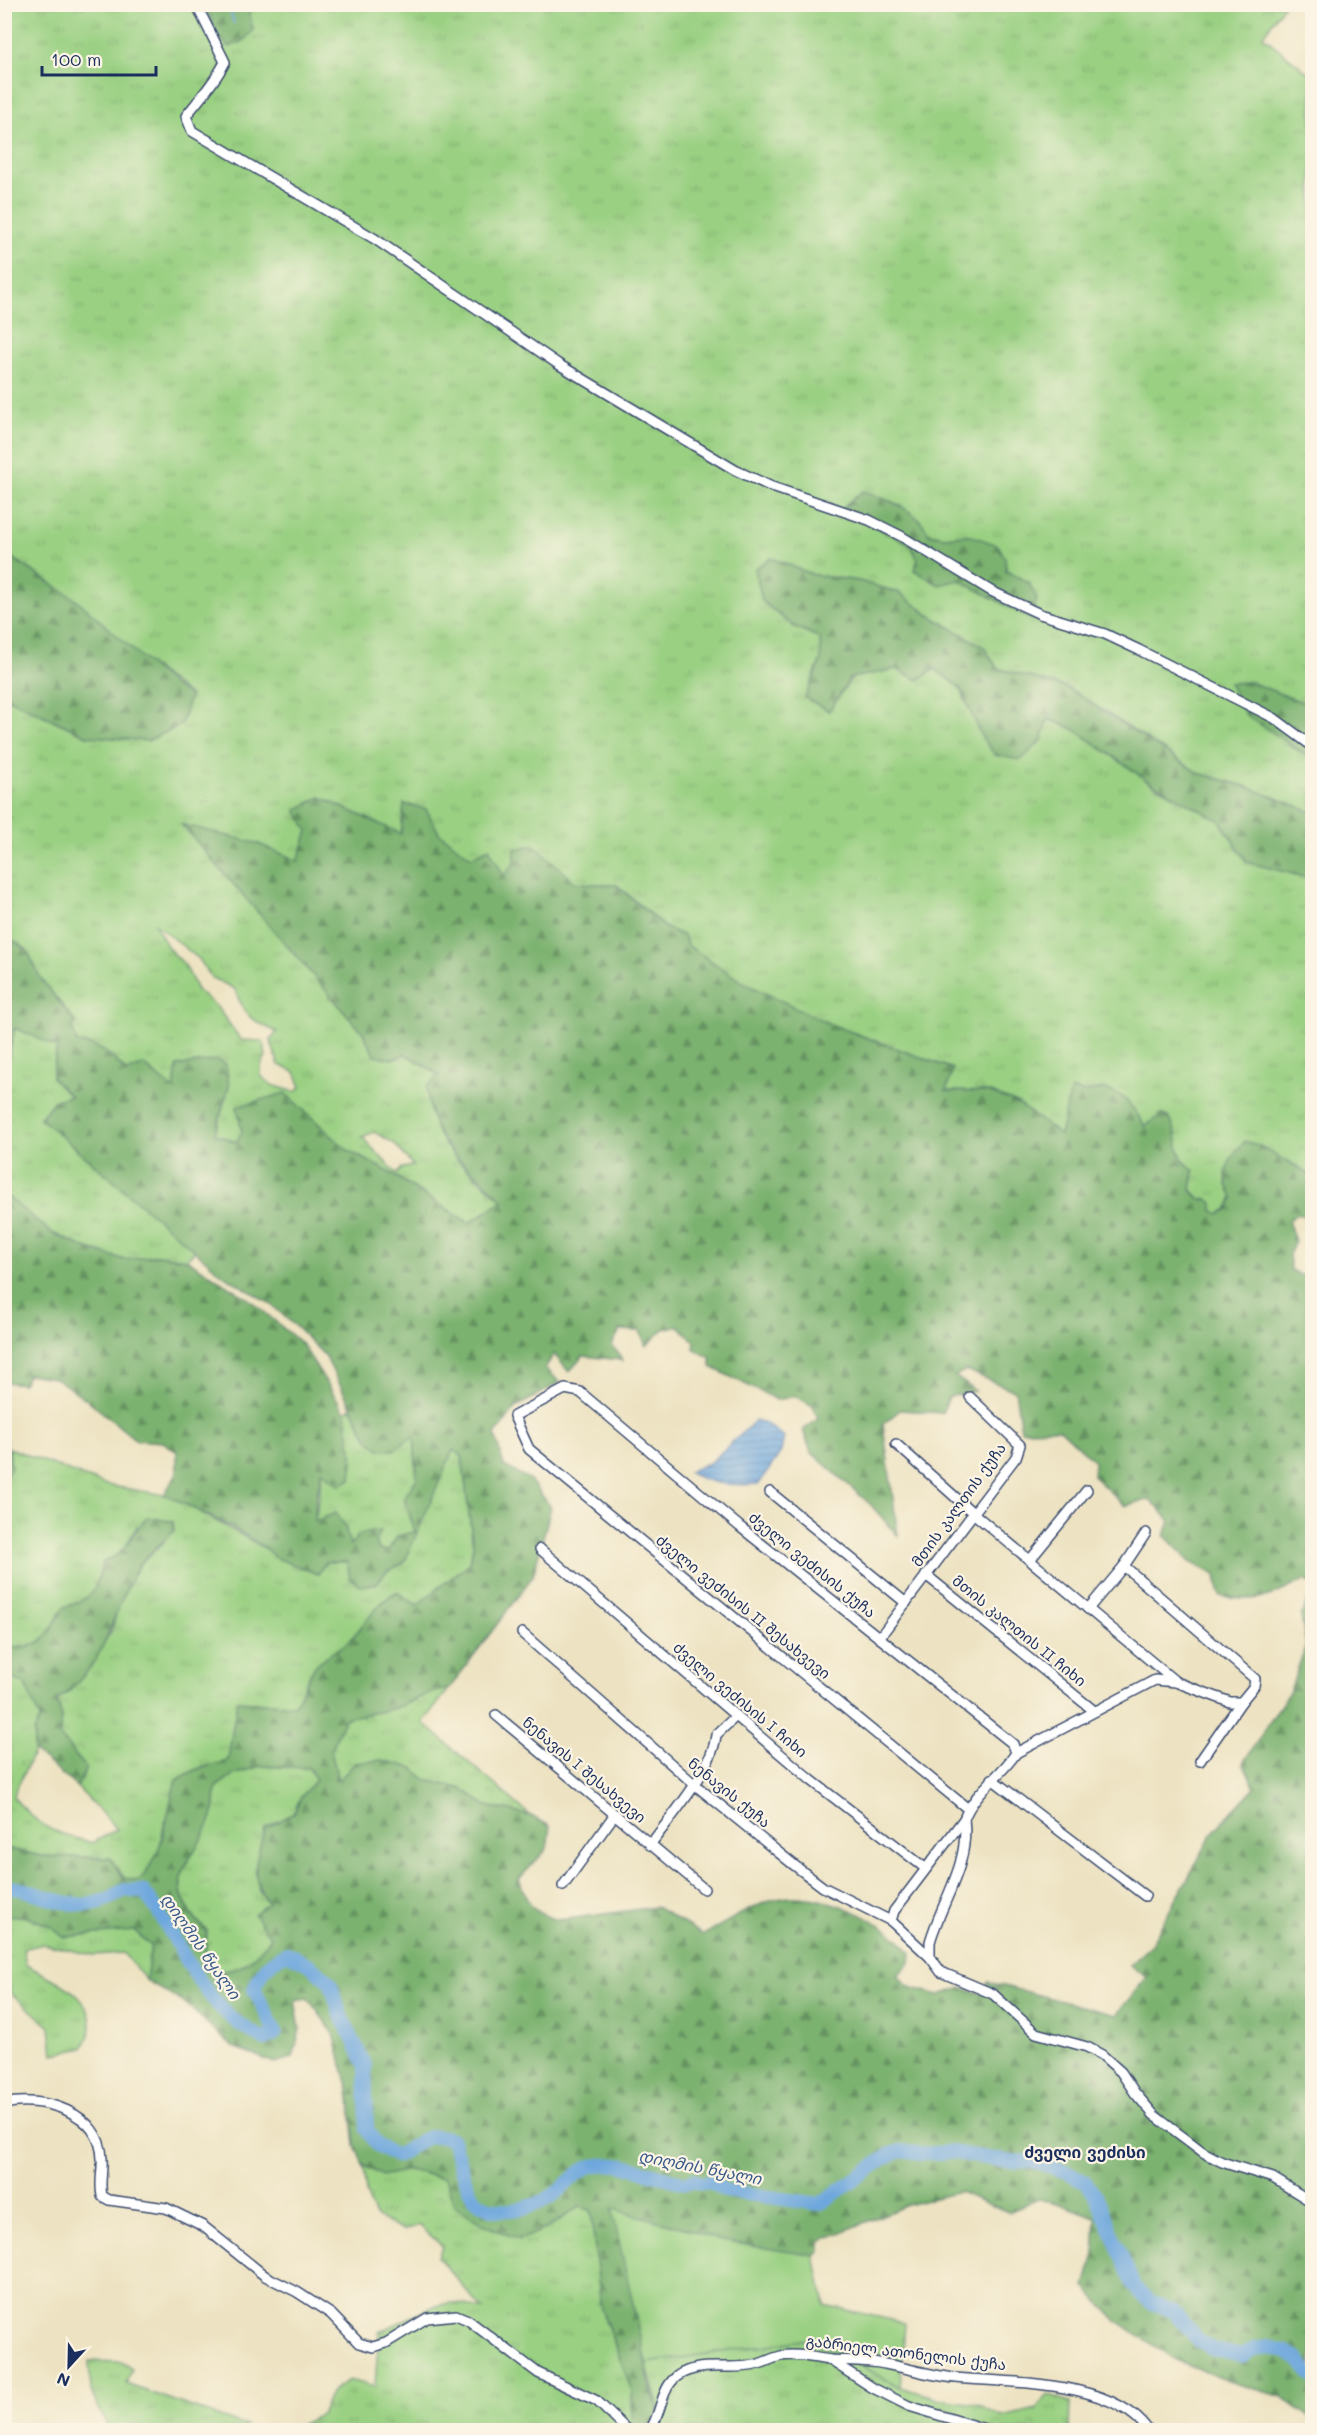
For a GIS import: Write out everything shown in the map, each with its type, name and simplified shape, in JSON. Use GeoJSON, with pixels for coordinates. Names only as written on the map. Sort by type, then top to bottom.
{"type":"FeatureCollection","features":[{"type":"Feature","properties":{"kind":"street"},"geometry":{"type":"LineString","coordinates":[[195,4],[225,62],[216,80],[186,116],[192,131],[375,239],[558,364],[735,470],[772,487],[869,520],[901,536],[991,591],[1040,614],[1105,634],[1139,650],[1274,718],[1312,746]]}},
{"type":"Feature","properties":{"kind":"street","name":"ძველი ვეძისის ქუჩა"},"geometry":{"type":"LineString","coordinates":[[514,1416],[565,1389],[580,1392],[739,1526],[1003,1734],[1016,1753]]}},
{"type":"Feature","properties":{"kind":"street","name":"მთის კალთის ქუჩა"},"geometry":{"type":"LineString","coordinates":[[879,1638],[1016,1457],[1020,1446],[970,1397]]}},
{"type":"Feature","properties":{"kind":"street","name":"ძველი ვეძისის II შესახვევი"},"geometry":{"type":"LineString","coordinates":[[514,1416],[529,1449],[968,1809]]}},
{"type":"Feature","properties":{"kind":"street"},"geometry":{"type":"LineString","coordinates":[[896,1444],[973,1513],[1176,1682]]}},
{"type":"Feature","properties":{"kind":"street"},"geometry":{"type":"LineString","coordinates":[[1029,1560],[1087,1490]]}},
{"type":"Feature","properties":{"kind":"street"},"geometry":{"type":"LineString","coordinates":[[770,1492],[906,1603]]}},
{"type":"Feature","properties":{"kind":"street"},"geometry":{"type":"LineString","coordinates":[[1088,1609],[1124,1566],[1146,1533]]}},
{"type":"Feature","properties":{"kind":"street","name":"ძველი ვეძისის I ჩიხი"},"geometry":{"type":"LineString","coordinates":[[540,1549],[811,1780],[925,1868]]}},
{"type":"Feature","properties":{"kind":"street"},"geometry":{"type":"LineString","coordinates":[[1124,1566],[1255,1679],[1254,1686],[1200,1761]]}},
{"type":"Feature","properties":{"kind":"street","name":"მთის კალთის II ჩიხი"},"geometry":{"type":"LineString","coordinates":[[926,1575],[1093,1710]]}},
{"type":"Feature","properties":{"kind":"street","name":"ნენავის ქუჩა"},"geometry":{"type":"LineString","coordinates":[[522,1633],[694,1784],[823,1887],[891,1921],[930,1957]]}},
{"type":"Feature","properties":{"kind":"street"},"geometry":{"type":"LineString","coordinates":[[891,1921],[894,1911],[964,1819],[968,1809],[992,1779],[1007,1767],[1016,1753],[1093,1710],[1155,1680],[1176,1682],[1230,1702],[1241,1702]]}},
{"type":"Feature","properties":{"kind":"street","name":"ნენავის I შესახვევი"},"geometry":{"type":"LineString","coordinates":[[496,1715],[650,1845],[694,1784],[715,1745],[716,1735],[736,1716]]}},
{"type":"Feature","properties":{"kind":"street"},"geometry":{"type":"LineString","coordinates":[[992,1779],[1145,1896]]}},
{"type":"Feature","properties":{"kind":"street"},"geometry":{"type":"LineString","coordinates":[[563,1886],[615,1814]]}},
{"type":"Feature","properties":{"kind":"street"},"geometry":{"type":"LineString","coordinates":[[964,1819],[963,1857],[930,1942],[930,1957],[941,1972],[993,1994],[1011,2007],[1036,2033],[1088,2047],[1102,2055],[1121,2072],[1154,2115],[1203,2152],[1222,2162],[1273,2178],[1312,2202]]}},
{"type":"Feature","properties":{"kind":"street"},"geometry":{"type":"LineString","coordinates":[[650,1845],[705,1889]]}},
{"type":"Feature","properties":{"kind":"street"},"geometry":{"type":"LineString","coordinates":[[4,2104],[32,2100],[53,2105],[85,2122],[97,2140],[102,2158],[99,2174],[102,2196],[110,2200],[166,2208],[203,2226],[266,2276],[297,2292],[331,2314],[359,2343],[373,2347],[386,2343],[428,2318],[456,2315],[481,2328],[538,2373],[597,2401],[627,2430]]}},
{"type":"Feature","properties":{"kind":"street","name":"გაბრიელ ათონელის ქუჩა"},"geometry":{"type":"LineString","coordinates":[[650,2430],[664,2392],[671,2380],[687,2371],[723,2366],[754,2366],[780,2356],[802,2355],[831,2360],[843,2358],[956,2378],[991,2378],[1088,2392],[1118,2404],[1142,2422],[1148,2430]]}},
{"type":"Feature","properties":{"kind":"street"},"geometry":{"type":"LineString","coordinates":[[831,2360],[873,2388],[909,2406],[988,2430]]}},
{"type":"Feature","properties":{"kind":"green space"},"geometry":{"type":"Polygon","coordinates":[[[247,4],[1284,5],[1263,36],[1312,76],[1312,706],[1294,699],[1288,744],[1312,759],[1312,812],[1248,787],[1198,773],[1068,688],[997,668],[984,647],[929,615],[900,593],[859,581],[814,575],[771,558],[793,626],[820,638],[821,659],[806,698],[829,711],[851,678],[896,669],[918,680],[935,669],[960,688],[983,739],[1042,740],[1048,719],[1074,729],[1151,783],[1220,821],[1247,862],[1312,879],[1312,1176],[1288,1161],[1233,1197],[1228,1209],[1220,1214],[1213,1211],[1208,1199],[1200,1200],[1191,1189],[1194,1171],[1182,1159],[1168,1117],[1162,1114],[1145,1126],[1102,1089],[1083,1094],[1061,1136],[1017,1103],[988,1092],[945,1091],[953,1069],[832,1025],[744,983],[687,945],[684,936],[666,928],[617,885],[576,883],[534,845],[504,876],[471,858],[439,833],[425,809],[401,834],[320,797],[298,861],[256,843],[374,1055],[392,1059],[406,1054],[439,1075],[427,1088],[430,1108],[442,1140],[462,1164],[503,1201],[469,1223],[385,1170],[347,1150],[285,1093],[236,1142],[215,1134],[229,1086],[174,1090],[144,1065],[127,1072],[99,1048],[77,1044],[72,1027],[76,1023],[41,979],[27,950],[5,935],[4,697],[87,736],[190,696],[5,553],[5,5],[206,5],[210,18],[253,30],[247,4]],[[863,491],[846,504],[911,544],[918,560],[914,570],[958,579],[1031,618],[1029,583],[1006,571],[1005,558],[969,535],[944,537],[929,534],[899,505],[863,491]],[[154,923],[169,949],[185,965],[197,990],[216,1006],[241,1040],[263,1041],[266,1056],[261,1066],[261,1076],[272,1085],[295,1092],[301,1087],[295,1072],[279,1065],[270,1040],[277,1032],[250,1017],[242,1006],[235,989],[211,977],[199,959],[154,923]],[[374,1132],[362,1137],[397,1174],[402,1168],[413,1166],[394,1143],[374,1132]]]}},
{"type":"Feature","properties":{"kind":"green space"},"geometry":{"type":"Polygon","coordinates":[[[206,5],[247,5],[253,30],[242,42],[228,47],[216,33],[206,5]]]}},
{"type":"Feature","properties":{"kind":"green space"},"geometry":{"type":"Polygon","coordinates":[[[863,491],[901,506],[924,525],[929,534],[944,537],[969,535],[998,545],[1005,558],[1006,571],[1029,583],[1037,599],[1031,619],[959,580],[939,585],[914,570],[918,560],[910,544],[841,510],[863,491]]]}},
{"type":"Feature","properties":{"kind":"green space"},"geometry":{"type":"Polygon","coordinates":[[[5,553],[78,601],[174,686],[190,696],[181,725],[148,741],[87,736],[5,697],[5,553]]]}},
{"type":"Feature","properties":{"kind":"green space"},"geometry":{"type":"Polygon","coordinates":[[[771,558],[814,575],[859,581],[900,593],[929,615],[984,647],[997,668],[1068,688],[1198,773],[1248,787],[1312,812],[1312,879],[1247,862],[1220,821],[1151,783],[1074,729],[1048,719],[1042,740],[1021,760],[995,755],[983,739],[960,688],[935,669],[918,680],[896,669],[851,678],[829,711],[805,698],[821,659],[820,638],[793,626],[762,601],[755,568],[771,558]]]}},
{"type":"Feature","properties":{"kind":"green space"},"geometry":{"type":"Polygon","coordinates":[[[1250,682],[1312,706],[1312,759],[1245,714],[1229,683],[1250,682]]]}},
{"type":"Feature","properties":{"kind":"green space"},"geometry":{"type":"Polygon","coordinates":[[[320,797],[401,834],[404,804],[426,809],[439,833],[471,857],[489,848],[504,876],[515,862],[515,849],[534,845],[576,883],[616,885],[666,928],[684,936],[687,945],[744,983],[832,1025],[953,1069],[946,1091],[988,1092],[1017,1103],[1060,1135],[1071,1089],[1082,1092],[1099,1089],[1111,1091],[1128,1102],[1145,1126],[1162,1114],[1168,1118],[1172,1123],[1181,1155],[1194,1171],[1191,1190],[1200,1200],[1208,1199],[1213,1203],[1213,1211],[1220,1214],[1228,1209],[1233,1197],[1226,1175],[1230,1160],[1245,1141],[1260,1146],[1312,1176],[1312,1217],[1297,1214],[1288,1220],[1295,1241],[1289,1255],[1291,1270],[1300,1275],[1312,1274],[1312,1585],[1304,1580],[1273,1595],[1254,1599],[1220,1596],[1216,1575],[1190,1562],[1165,1536],[1170,1521],[1150,1499],[1125,1506],[1093,1476],[1094,1461],[1060,1429],[1021,1430],[1015,1391],[966,1370],[955,1376],[975,1391],[949,1397],[942,1413],[900,1410],[883,1424],[898,1536],[870,1504],[811,1452],[803,1430],[818,1419],[813,1406],[795,1396],[777,1400],[711,1367],[711,1358],[694,1349],[695,1342],[678,1326],[664,1329],[646,1346],[640,1331],[620,1330],[612,1345],[623,1360],[583,1356],[569,1372],[554,1354],[545,1368],[560,1382],[515,1408],[495,1435],[504,1466],[529,1479],[551,1507],[533,1576],[449,1689],[430,1693],[380,1712],[344,1719],[331,1751],[338,1781],[355,1763],[382,1760],[413,1768],[426,1780],[462,1789],[487,1806],[531,1816],[550,1826],[547,1849],[519,1879],[528,1901],[537,1911],[550,1918],[559,1920],[656,1907],[703,1935],[749,1910],[777,1899],[794,1897],[812,1899],[851,1910],[886,1929],[900,1941],[911,1953],[910,1963],[898,1975],[906,1986],[939,1995],[962,1988],[983,1994],[988,1982],[1116,2015],[1147,1977],[1129,1965],[1150,1946],[1214,1831],[1255,1787],[1243,1763],[1290,1691],[1306,1645],[1301,1615],[1312,1592],[1312,2419],[1282,2397],[1228,2381],[1174,2359],[1116,2320],[1085,2287],[1094,2254],[1096,2217],[1042,2200],[1008,2212],[959,2192],[907,2205],[820,2241],[820,2251],[815,2256],[721,2241],[688,2229],[613,2209],[650,2384],[665,2430],[633,2430],[632,2391],[601,2308],[591,2210],[579,2207],[547,2228],[520,2240],[482,2224],[454,2205],[445,2178],[409,2170],[382,2176],[363,2165],[355,2145],[349,2090],[334,2034],[308,1998],[295,2000],[300,2029],[293,2058],[275,2063],[233,2047],[186,2004],[146,1980],[151,1946],[135,1931],[63,1937],[51,1926],[23,1916],[5,1915],[5,1848],[41,1856],[110,1858],[124,1878],[138,1881],[154,1860],[159,1847],[176,1780],[197,1769],[228,1761],[237,1701],[294,1705],[317,1664],[348,1642],[390,1596],[397,1592],[417,1605],[470,1563],[473,1546],[462,1456],[453,1450],[404,1563],[387,1571],[376,1584],[360,1586],[350,1578],[347,1562],[326,1562],[318,1574],[273,1557],[268,1550],[233,1528],[164,1495],[177,1473],[177,1452],[163,1442],[136,1440],[86,1399],[55,1378],[28,1374],[23,1384],[5,1382],[5,1195],[52,1233],[88,1249],[125,1260],[158,1255],[186,1259],[249,1299],[302,1344],[345,1412],[353,1460],[351,1479],[340,1485],[322,1471],[316,1499],[315,1521],[336,1513],[345,1526],[350,1545],[360,1534],[381,1531],[376,1542],[379,1550],[388,1550],[398,1536],[415,1532],[404,1498],[417,1478],[414,1436],[394,1450],[381,1450],[368,1439],[325,1356],[298,1329],[271,1304],[223,1275],[40,1118],[54,1101],[70,1096],[52,1078],[57,1047],[15,1028],[5,1072],[5,935],[27,950],[41,979],[76,1023],[72,1027],[77,1043],[99,1048],[127,1072],[144,1065],[174,1090],[177,1066],[216,1060],[226,1064],[229,1086],[215,1134],[236,1142],[242,1133],[237,1107],[285,1093],[347,1150],[385,1170],[469,1223],[503,1201],[452,1153],[443,1141],[430,1110],[427,1087],[439,1075],[406,1054],[392,1059],[374,1055],[364,1034],[181,824],[256,843],[298,861],[308,831],[296,810],[320,797]],[[260,1766],[233,1775],[216,1787],[215,1807],[207,1828],[184,1869],[180,1882],[182,1896],[190,1912],[207,1931],[205,1957],[215,1970],[233,1970],[247,1963],[271,1938],[254,1914],[268,1903],[258,1884],[257,1859],[265,1829],[294,1813],[301,1797],[316,1780],[309,1768],[260,1766]]]}},
{"type":"Feature","properties":{"kind":"green space"},"geometry":{"type":"Polygon","coordinates":[[[15,1027],[57,1047],[52,1077],[70,1096],[54,1101],[41,1118],[195,1251],[186,1259],[158,1255],[125,1260],[88,1249],[52,1233],[5,1195],[5,1072],[15,1027]]]}},
{"type":"Feature","properties":{"kind":"green space"},"geometry":{"type":"Polygon","coordinates":[[[352,1408],[368,1439],[394,1449],[414,1436],[417,1478],[416,1531],[452,1449],[462,1456],[473,1546],[470,1563],[417,1605],[397,1592],[390,1596],[348,1642],[317,1664],[294,1705],[237,1701],[228,1761],[197,1769],[164,1824],[160,1848],[148,1872],[138,1881],[124,1878],[110,1858],[41,1856],[5,1848],[4,1684],[10,1678],[24,1683],[40,1718],[34,1732],[34,1751],[13,1797],[40,1823],[67,1836],[93,1843],[117,1829],[77,1787],[86,1768],[59,1735],[62,1718],[57,1700],[70,1691],[111,1632],[120,1601],[139,1565],[164,1542],[137,1526],[120,1556],[103,1562],[97,1585],[85,1602],[58,1617],[47,1638],[33,1646],[5,1647],[4,1478],[11,1467],[9,1448],[106,1485],[171,1496],[268,1550],[318,1574],[326,1562],[347,1561],[376,1584],[387,1571],[404,1563],[415,1532],[398,1536],[388,1551],[379,1550],[376,1542],[380,1531],[349,1546],[345,1526],[315,1521],[323,1470],[353,1460],[345,1412],[352,1408]]]}},
{"type":"Feature","properties":{"kind":"green space"},"geometry":{"type":"Polygon","coordinates":[[[5,1435],[11,1467],[5,1478],[5,1435]]]}},
{"type":"Feature","properties":{"kind":"green space"},"geometry":{"type":"Polygon","coordinates":[[[148,1517],[173,1522],[174,1531],[138,1567],[98,1655],[75,1686],[57,1700],[62,1718],[59,1735],[86,1768],[77,1787],[34,1751],[34,1732],[40,1718],[24,1683],[10,1678],[5,1684],[5,1647],[28,1647],[42,1640],[64,1607],[82,1601],[92,1592],[103,1562],[124,1548],[148,1517]]]}},
{"type":"Feature","properties":{"kind":"green space"},"geometry":{"type":"Polygon","coordinates":[[[449,1689],[423,1723],[531,1816],[487,1806],[462,1789],[426,1780],[413,1768],[338,1781],[331,1751],[344,1719],[380,1712],[449,1689]]]}},
{"type":"Feature","properties":{"kind":"green space"},"geometry":{"type":"Polygon","coordinates":[[[260,1766],[309,1768],[317,1780],[301,1797],[258,1889],[268,1903],[272,1938],[254,1957],[240,1966],[225,1971],[215,1970],[205,1957],[207,1931],[191,1913],[183,1897],[181,1883],[184,1870],[214,1810],[216,1787],[233,1775],[260,1766]]]}},
{"type":"Feature","properties":{"kind":"green space"},"geometry":{"type":"Polygon","coordinates":[[[4,1915],[23,1916],[52,1926],[63,1937],[134,1930],[151,1946],[146,1980],[123,1953],[93,1955],[43,1944],[23,1949],[26,1965],[68,1988],[85,2004],[89,2014],[91,2029],[83,2048],[53,2054],[50,2027],[5,1988],[4,1915]]]}},
{"type":"Feature","properties":{"kind":"green space"},"geometry":{"type":"Polygon","coordinates":[[[363,2165],[382,2175],[409,2170],[445,2178],[547,2228],[579,2207],[591,2210],[601,2308],[632,2391],[633,2430],[290,2430],[321,2414],[333,2390],[349,2380],[375,2387],[379,2332],[428,2309],[447,2303],[483,2310],[438,2257],[442,2246],[419,2225],[403,2231],[375,2216],[366,2193],[363,2165]]]}},
{"type":"Feature","properties":{"kind":"green space"},"geometry":{"type":"Polygon","coordinates":[[[612,2209],[688,2229],[721,2241],[815,2256],[825,2305],[905,2323],[900,2387],[811,2339],[646,2363],[612,2209]]]}},
{"type":"Feature","properties":{"kind":"green space"},"geometry":{"type":"Polygon","coordinates":[[[811,2339],[900,2387],[941,2399],[976,2404],[1002,2417],[1037,2409],[1047,2394],[1070,2402],[1069,2430],[665,2430],[646,2363],[811,2339]]]}},
{"type":"Feature","properties":{"kind":"green space"},"geometry":{"type":"Polygon","coordinates":[[[89,2361],[121,2362],[132,2369],[126,2384],[246,2426],[241,2430],[109,2430],[91,2391],[89,2361]]]}},
{"type":"Feature","properties":{"kind":"water"},"geometry":{"type":"Polygon","coordinates":[[[755,1421],[764,1422],[784,1437],[781,1452],[759,1484],[722,1484],[705,1480],[688,1472],[711,1462],[755,1421]]]}},
{"type":"Feature","properties":{"kind":"waterway"},"geometry":{"type":"LineString","coordinates":[[228,4],[234,23]]}},
{"type":"Feature","properties":{"kind":"waterway","name":"დიღმის წყალი"},"geometry":{"type":"LineString","coordinates":[[4,1886],[78,1905],[107,1900],[124,1890],[144,1892],[207,1992],[241,2026],[265,2040],[276,2033],[254,1989],[260,1977],[270,1963],[287,1953],[310,1965],[330,1982],[340,2013],[365,2065],[367,2129],[377,2145],[396,2156],[428,2138],[435,2136],[451,2139],[468,2188],[480,2203],[490,2208],[512,2210],[536,2204],[555,2194],[587,2168],[604,2164],[628,2167],[686,2183],[693,2180],[701,2183],[711,2182],[725,2191],[820,2204],[889,2155],[901,2151],[922,2154],[950,2152],[1005,2161],[1037,2162],[1069,2173],[1085,2182],[1096,2195],[1134,2286],[1150,2302],[1173,2311],[1200,2342],[1212,2349],[1242,2356],[1254,2349],[1269,2347],[1285,2351],[1299,2360],[1312,2376]]}},
{"type":"Feature","properties":{"kind":"district","name":"ძველი ვეძისი"},"geometry":{"type":"Point","coordinates":[1085,2152]}}]}
